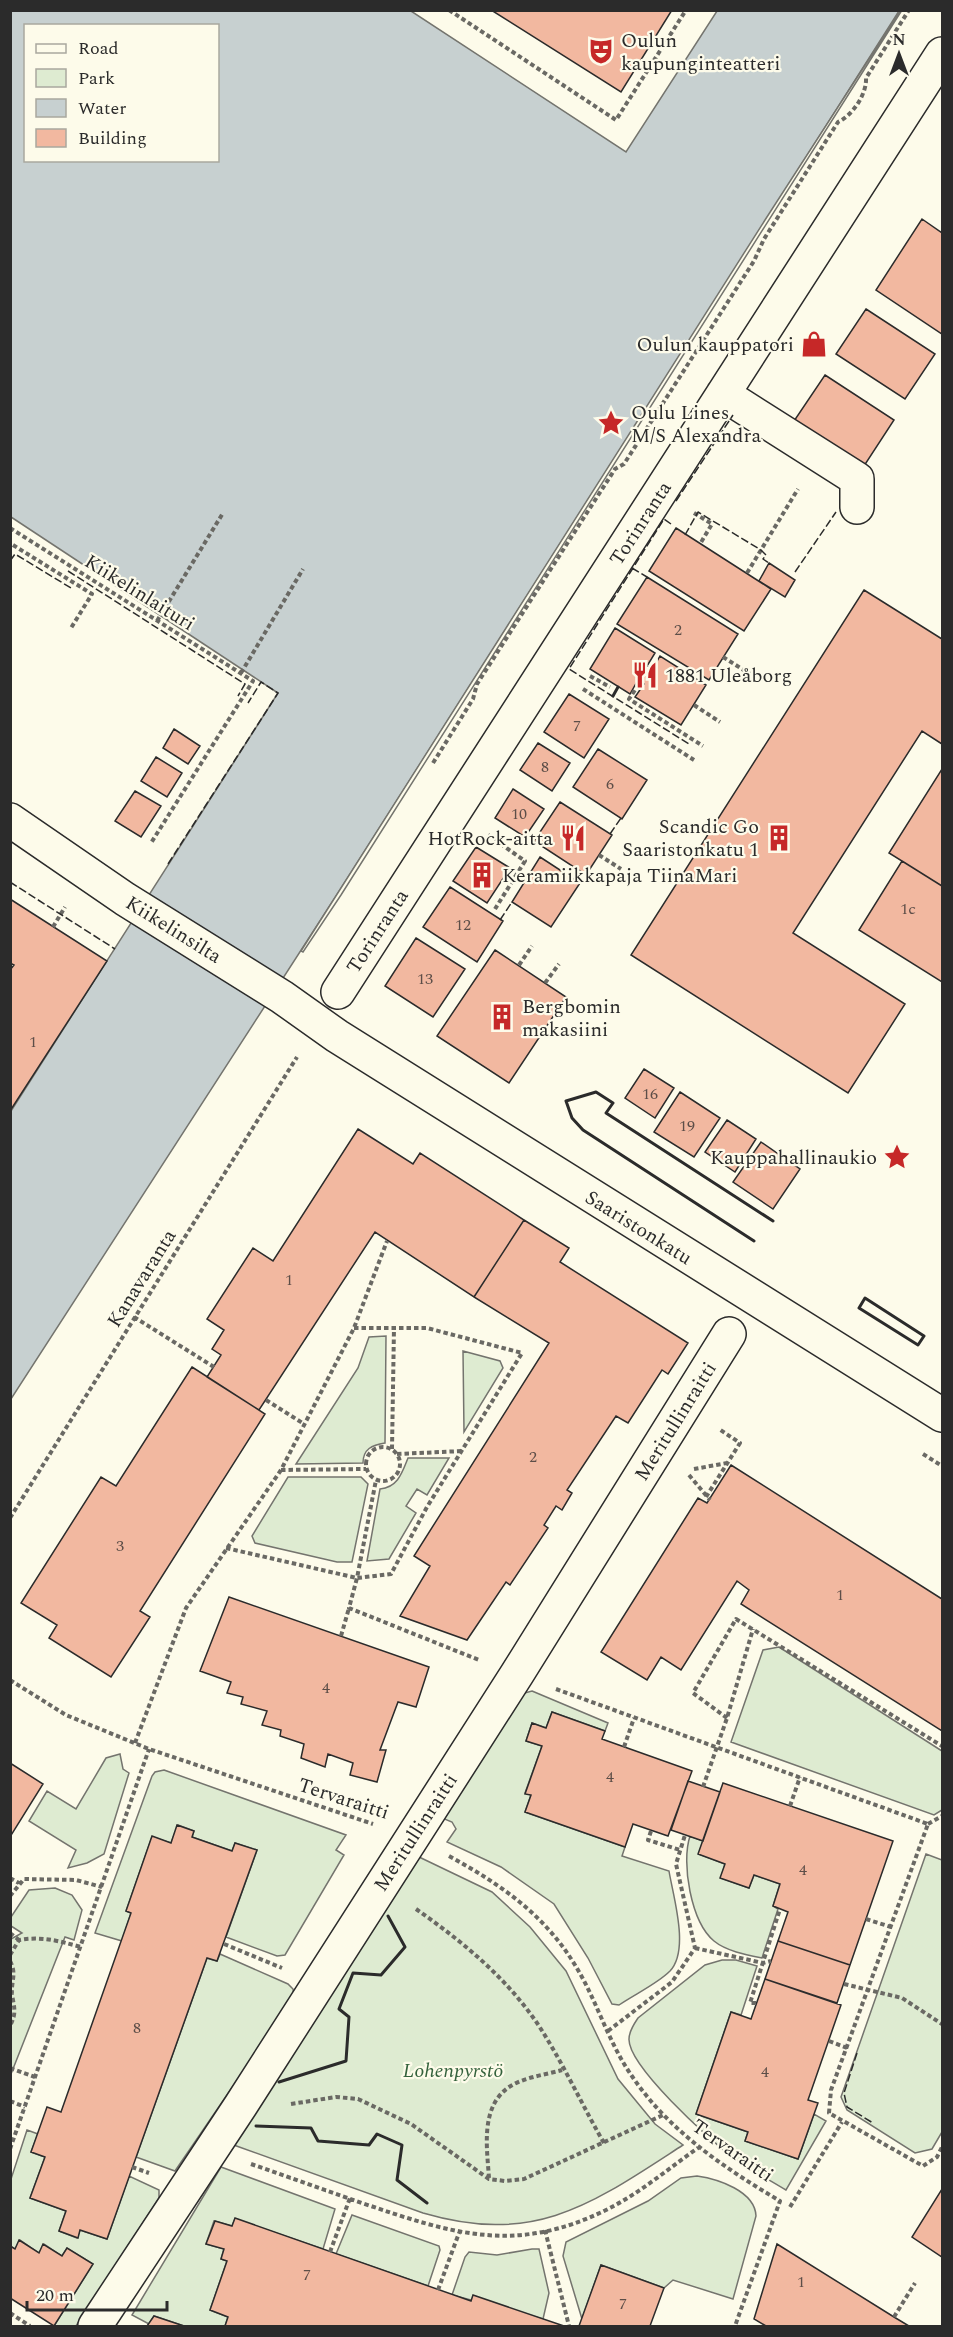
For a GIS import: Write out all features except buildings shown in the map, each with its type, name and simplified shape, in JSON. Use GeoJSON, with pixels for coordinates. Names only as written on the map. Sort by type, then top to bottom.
{"type":"FeatureCollection","features":[{"type":"Feature","properties":{"kind":"street","name":"Torinranta"},"geometry":{"type":"LineString","coordinates":[[338,992],[453,810],[942,54]]}},
{"type":"Feature","properties":{"kind":"street"},"geometry":{"type":"LineString","coordinates":[[723,394],[857,479],[857,507]]}},
{"type":"Feature","properties":{"kind":"street","name":"Kiikelinsilta"},"geometry":{"type":"LineString","coordinates":[[10,820],[125,899],[282,997],[337,1036]]}},
{"type":"Feature","properties":{"kind":"street","name":"Saaristonkatu"},"geometry":{"type":"LineString","coordinates":[[337,1036],[942,1415]]}},
{"type":"Feature","properties":{"kind":"street","name":"Meritullinraitti"},"geometry":{"type":"LineString","coordinates":[[95,2326],[517,1674],[729,1334]]}},
{"type":"Feature","properties":{"kind":"path"},"geometry":{"type":"LineString","coordinates":[[449,10],[616,120],[686,10]]}},
{"type":"Feature","properties":{"kind":"path"},"geometry":{"type":"LineString","coordinates":[[427,772],[473,699],[477,684],[615,469],[624,464],[754,261],[764,239],[838,122],[848,118],[867,87],[866,78],[909,10]]}},
{"type":"Feature","properties":{"kind":"path"},"geometry":{"type":"LineString","coordinates":[[747,573],[802,483]]}},
{"type":"Feature","properties":{"kind":"path"},"geometry":{"type":"LineString","coordinates":[[157,621],[223,513]]}},
{"type":"Feature","properties":{"kind":"path"},"geometry":{"type":"LineString","coordinates":[[697,515],[712,524],[700,544]]}},
{"type":"Feature","properties":{"kind":"path","name":"Kiikelinlaituri"},"geometry":{"type":"LineString","coordinates":[[10,528],[253,681],[152,843]]}},
{"type":"Feature","properties":{"kind":"path"},"geometry":{"type":"LineString","coordinates":[[11,546],[92,594],[71,628]]}},
{"type":"Feature","properties":{"kind":"path"},"geometry":{"type":"LineString","coordinates":[[241,674],[303,569]]}},
{"type":"Feature","properties":{"kind":"path"},"geometry":{"type":"LineString","coordinates":[[723,657],[750,674]]}},
{"type":"Feature","properties":{"kind":"path"},"geometry":{"type":"LineString","coordinates":[[546,667],[694,760]]}},
{"type":"Feature","properties":{"kind":"path"},"geometry":{"type":"LineString","coordinates":[[639,684],[629,699],[703,746]]}},
{"type":"Feature","properties":{"kind":"path"},"geometry":{"type":"LineString","coordinates":[[694,705],[720,722]]}},
{"type":"Feature","properties":{"kind":"path"},"geometry":{"type":"LineString","coordinates":[[453,810],[525,861],[495,909]]}},
{"type":"Feature","properties":{"kind":"path"},"geometry":{"type":"LineString","coordinates":[[599,855],[621,869]]}},
{"type":"Feature","properties":{"kind":"path"},"geometry":{"type":"LineString","coordinates":[[53,927],[67,904]]}},
{"type":"Feature","properties":{"kind":"path"},"geometry":{"type":"LineString","coordinates":[[519,965],[532,946]]}},
{"type":"Feature","properties":{"kind":"path"},"geometry":{"type":"LineString","coordinates":[[545,983],[559,964]]}},
{"type":"Feature","properties":{"kind":"path","name":"Kanavaranta"},"geometry":{"type":"LineString","coordinates":[[10,1518],[298,1055]]}},
{"type":"Feature","properties":{"kind":"path"},"geometry":{"type":"LineString","coordinates":[[135,1743],[186,1608],[280,1470],[354,1328],[387,1241]]}},
{"type":"Feature","properties":{"kind":"path"},"geometry":{"type":"LineString","coordinates":[[134,1317],[214,1367]]}},
{"type":"Feature","properties":{"kind":"path"},"geometry":{"type":"LineString","coordinates":[[226,1548],[357,1578],[390,1574],[427,1507],[522,1353],[445,1331],[394,1327],[354,1328]]}},
{"type":"Feature","properties":{"kind":"path"},"geometry":{"type":"LineString","coordinates":[[392,1449],[394,1327]]}},
{"type":"Feature","properties":{"kind":"path"},"geometry":{"type":"LineString","coordinates":[[266,1400],[304,1424]]}},
{"type":"Feature","properties":{"kind":"path"},"geometry":{"type":"LineString","coordinates":[[683,1407],[740,1443],[708,1498],[686,1471],[727,1463]]}},
{"type":"Feature","properties":{"kind":"path"},"geometry":{"type":"LineString","coordinates":[[379,1447],[392,1449],[397,1454],[400,1466],[396,1475],[387,1481],[376,1480],[366,1469],[366,1460],[373,1450],[379,1447]]}},
{"type":"Feature","properties":{"kind":"path"},"geometry":{"type":"LineString","coordinates":[[397,1454],[463,1451]]}},
{"type":"Feature","properties":{"kind":"path"},"geometry":{"type":"LineString","coordinates":[[280,1470],[366,1469]]}},
{"type":"Feature","properties":{"kind":"path"},"geometry":{"type":"LineString","coordinates":[[341,1636],[357,1578],[376,1480]]}},
{"type":"Feature","properties":{"kind":"path"},"geometry":{"type":"LineString","coordinates":[[349,1608],[634,1718],[928,1824]]}},
{"type":"Feature","properties":{"kind":"path"},"geometry":{"type":"LineString","coordinates":[[727,1718],[693,1693],[736,1619],[942,1746]]}},
{"type":"Feature","properties":{"kind":"path"},"geometry":{"type":"LineString","coordinates":[[703,1787],[727,1718],[753,1629]]}},
{"type":"Feature","properties":{"kind":"path","name":"Tervaraitti"},"geometry":{"type":"LineString","coordinates":[[10,1680],[66,1715],[149,1749],[411,1836],[494,1881],[538,1918],[575,1965],[627,2068],[663,2115],[699,2148],[780,2200],[735,2326]]}},
{"type":"Feature","properties":{"kind":"path"},"geometry":{"type":"LineString","coordinates":[[624,1747],[634,1718]]}},
{"type":"Feature","properties":{"kind":"path"},"geometry":{"type":"LineString","coordinates":[[10,2149],[149,1749]]}},
{"type":"Feature","properties":{"kind":"path"},"geometry":{"type":"LineString","coordinates":[[790,1806],[800,1778]]}},
{"type":"Feature","properties":{"kind":"path"},"geometry":{"type":"LineString","coordinates":[[942,1816],[928,1824],[831,2090],[829,2113],[923,2166],[937,2157],[942,2147]]}},
{"type":"Feature","properties":{"kind":"path"},"geometry":{"type":"LineString","coordinates":[[651,1831],[648,1840],[680,1850]]}},
{"type":"Feature","properties":{"kind":"path"},"geometry":{"type":"LineString","coordinates":[[608,2031],[672,1982],[695,1948],[676,1864],[685,1835]]}},
{"type":"Feature","properties":{"kind":"path"},"geometry":{"type":"LineString","coordinates":[[10,1878],[18,1883]]}},
{"type":"Feature","properties":{"kind":"path"},"geometry":{"type":"LineString","coordinates":[[10,1896],[18,1883],[24,1879],[76,1880],[102,1887]]}},
{"type":"Feature","properties":{"kind":"path"},"geometry":{"type":"LineString","coordinates":[[381,1885],[478,1955],[515,1994],[539,2027],[604,2143]]}},
{"type":"Feature","properties":{"kind":"path"},"geometry":{"type":"LineString","coordinates":[[756,2003],[750,2003],[780,1910]]}},
{"type":"Feature","properties":{"kind":"path"},"geometry":{"type":"LineString","coordinates":[[866,1919],[891,1927]]}},
{"type":"Feature","properties":{"kind":"path"},"geometry":{"type":"LineString","coordinates":[[10,1933],[20,1940],[54,1939],[81,1947]]}},
{"type":"Feature","properties":{"kind":"path"},"geometry":{"type":"LineString","coordinates":[[10,1955],[20,1940]]}},
{"type":"Feature","properties":{"kind":"path"},"geometry":{"type":"LineString","coordinates":[[224,1944],[319,1983]]}},
{"type":"Feature","properties":{"kind":"path"},"geometry":{"type":"LineString","coordinates":[[695,1948],[763,1963],[771,1961]]}},
{"type":"Feature","properties":{"kind":"path"},"geometry":{"type":"LineString","coordinates":[[10,1961],[15,1975],[12,1996],[17,2010],[10,2026]]}},
{"type":"Feature","properties":{"kind":"path"},"geometry":{"type":"LineString","coordinates":[[844,1984],[902,1998],[942,2024]]}},
{"type":"Feature","properties":{"kind":"path"},"geometry":{"type":"LineString","coordinates":[[829,2041],[847,2048]]}},
{"type":"Feature","properties":{"kind":"path"},"geometry":{"type":"LineString","coordinates":[[10,2068],[35,2077]]}},
{"type":"Feature","properties":{"kind":"path"},"geometry":{"type":"LineString","coordinates":[[489,2179],[486,2135],[495,2101],[509,2087],[562,2070]]}},
{"type":"Feature","properties":{"kind":"path"},"geometry":{"type":"LineString","coordinates":[[284,2106],[336,2097],[358,2099],[411,2124],[489,2179],[505,2181],[524,2179],[663,2115]]}},
{"type":"Feature","properties":{"kind":"path"},"geometry":{"type":"LineString","coordinates":[[10,2101],[25,2107]]}},
{"type":"Feature","properties":{"kind":"path"},"geometry":{"type":"LineString","coordinates":[[790,2207],[842,2122]]}},
{"type":"Feature","properties":{"kind":"path"},"geometry":{"type":"LineString","coordinates":[[210,2150],[420,2223],[459,2233],[495,2236],[562,2227],[609,2208],[699,2148]]}},
{"type":"Feature","properties":{"kind":"path"},"geometry":{"type":"LineString","coordinates":[[330,2252],[350,2198]]}},
{"type":"Feature","properties":{"kind":"path"},"geometry":{"type":"LineString","coordinates":[[545,2230],[569,2326]]}},
{"type":"Feature","properties":{"kind":"path"},"geometry":{"type":"LineString","coordinates":[[438,2290],[459,2233]]}},
{"type":"Feature","properties":{"kind":"path"},"geometry":{"type":"LineString","coordinates":[[894,2317],[915,2283]]}},
{"type":"Feature","properties":{"kind":"path"},"geometry":{"type":"LineString","coordinates":[[10,2313],[30,2326]]}},
{"type":"Feature","properties":{"kind":"green space"},"geometry":{"type":"Polygon","coordinates":[[[386,1336],[385,1443],[369,1448],[363,1458],[363,1463],[296,1464],[358,1368],[369,1337],[386,1336]]]}},
{"type":"Feature","properties":{"kind":"green space"},"geometry":{"type":"Polygon","coordinates":[[[463,1351],[500,1361],[503,1368],[464,1432],[463,1351]]]}},
{"type":"Feature","properties":{"kind":"green space"},"geometry":{"type":"Polygon","coordinates":[[[408,1458],[449,1458],[427,1495],[417,1489],[406,1506],[416,1513],[389,1559],[367,1561],[380,1489],[395,1482],[408,1458]]]}},
{"type":"Feature","properties":{"kind":"green space"},"geometry":{"type":"Polygon","coordinates":[[[288,1477],[361,1477],[368,1484],[352,1562],[337,1562],[255,1543],[252,1536],[288,1477]]]}},
{"type":"Feature","properties":{"kind":"green space"},"geometry":{"type":"Polygon","coordinates":[[[779,1647],[942,1751],[942,1810],[934,1815],[731,1742],[763,1650],[779,1647]]]}},
{"type":"Feature","properties":{"kind":"green space"},"geometry":{"type":"Polygon","coordinates":[[[532,1691],[608,1723],[605,1731],[552,1712],[546,1728],[532,1723],[526,1741],[542,1746],[525,1793],[531,1795],[525,1812],[625,1847],[622,1856],[669,1871],[680,1937],[676,1962],[665,1976],[619,2005],[612,2004],[588,1958],[554,1904],[501,1867],[447,1842],[456,1829],[452,1822],[442,1818],[521,1694],[532,1691]]]}},
{"type":"Feature","properties":{"kind":"green space"},"geometry":{"type":"Polygon","coordinates":[[[120,1754],[123,1769],[129,1773],[104,1854],[87,1863],[68,1868],[76,1850],[29,1821],[47,1791],[76,1809],[106,1758],[120,1754]]]}},
{"type":"Feature","properties":{"kind":"green space"},"geometry":{"type":"Polygon","coordinates":[[[164,1770],[346,1835],[336,1850],[344,1855],[285,1955],[277,1956],[226,1937],[257,1850],[235,1843],[232,1851],[192,1837],[194,1831],[178,1825],[171,1843],[152,1837],[126,1911],[131,1913],[122,1941],[95,1933],[152,1776],[155,1772],[164,1770]]]}},
{"type":"Feature","properties":{"kind":"green space"},"geometry":{"type":"Polygon","coordinates":[[[690,1836],[703,1841],[699,1854],[725,1864],[721,1878],[749,1888],[754,1875],[780,1884],[773,1906],[778,1909],[762,1958],[724,1947],[706,1932],[699,1920],[690,1892],[687,1861],[690,1836]]]}},
{"type":"Feature","properties":{"kind":"green space"},"geometry":{"type":"Polygon","coordinates":[[[926,1854],[942,1860],[942,2132],[932,2149],[915,2153],[847,2110],[841,2097],[926,1854]]]}},
{"type":"Feature","properties":{"kind":"green space","name":"Lohenpyrstö"},"geometry":{"type":"Polygon","coordinates":[[[417,1856],[492,1892],[530,1927],[566,1971],[618,2079],[655,2124],[683,2145],[591,2201],[561,2214],[531,2222],[499,2225],[463,2222],[423,2213],[231,2144],[417,1856]]]}},
{"type":"Feature","properties":{"kind":"green space"},"geometry":{"type":"Polygon","coordinates":[[[55,1888],[72,1895],[82,1910],[74,1940],[65,1937],[11,2074],[11,1939],[22,1933],[11,1926],[11,1917],[29,1890],[55,1888]]]}},
{"type":"Feature","properties":{"kind":"green space"},"geometry":{"type":"Polygon","coordinates":[[[220,1954],[288,1984],[293,1989],[294,1997],[175,2171],[136,2157],[207,1958],[217,1961],[220,1954]]]}},
{"type":"Feature","properties":{"kind":"green space"},"geometry":{"type":"Polygon","coordinates":[[[722,1960],[736,1960],[757,1966],[741,2015],[731,2012],[696,2114],[748,2132],[745,2141],[798,2159],[814,2114],[826,2121],[786,2190],[738,2161],[720,2147],[671,2101],[641,2066],[632,2051],[629,2036],[638,2018],[705,1965],[722,1960]]]}},
{"type":"Feature","properties":{"kind":"green space"},"geometry":{"type":"Polygon","coordinates":[[[27,2130],[38,2134],[31,2152],[45,2157],[30,2198],[66,2211],[59,2231],[77,2238],[80,2230],[107,2239],[129,2176],[159,2190],[159,2198],[76,2326],[54,2326],[93,2264],[67,2248],[62,2256],[44,2244],[39,2253],[20,2240],[15,2249],[11,2246],[11,2179],[27,2130]]]}},
{"type":"Feature","properties":{"kind":"green space"},"geometry":{"type":"Polygon","coordinates":[[[221,2167],[335,2209],[323,2249],[235,2219],[232,2226],[214,2221],[206,2244],[224,2249],[221,2259],[227,2261],[210,2310],[228,2317],[225,2326],[184,2326],[154,2316],[149,2324],[132,2315],[221,2167]]]}},
{"type":"Feature","properties":{"kind":"green space"},"geometry":{"type":"Polygon","coordinates":[[[697,2176],[725,2183],[742,2193],[754,2207],[756,2216],[733,2299],[673,2280],[664,2288],[601,2265],[582,2319],[563,2256],[566,2242],[648,2201],[681,2178],[697,2176]]]}},
{"type":"Feature","properties":{"kind":"green space"},"geometry":{"type":"Polygon","coordinates":[[[352,2215],[439,2246],[440,2250],[428,2286],[336,2254],[352,2215]]]}},
{"type":"Feature","properties":{"kind":"green space"},"geometry":{"type":"Polygon","coordinates":[[[539,2249],[549,2293],[543,2319],[452,2295],[465,2257],[469,2252],[497,2255],[539,2249]]]}},
{"type":"Feature","properties":{"kind":"water"},"geometry":{"type":"Polygon","coordinates":[[[11,11],[411,11],[626,152],[717,11],[899,11],[338,893],[11,1399],[11,1111],[278,693],[11,517],[11,11]]]}},
{"type":"Feature","properties":{"kind":"pier"},"geometry":{"type":"Polygon","coordinates":[[[902,10],[341,895],[303,952],[301,951],[765,220],[902,10]]]}},
{"type":"Feature","properties":{"kind":"fence"},"geometry":{"type":"LineString","coordinates":[[676,501],[733,415]]}},
{"type":"Feature","properties":{"kind":"fence"},"geometry":{"type":"LineString","coordinates":[[685,535],[698,512],[761,550],[766,555],[763,559],[769,563]]}},
{"type":"Feature","properties":{"kind":"fence"},"geometry":{"type":"LineString","coordinates":[[795,572],[836,512]]}},
{"type":"Feature","properties":{"kind":"fence"},"geometry":{"type":"LineString","coordinates":[[671,524],[664,519],[569,669],[689,744]]}},
{"type":"Feature","properties":{"kind":"fence"},"geometry":{"type":"LineString","coordinates":[[10,561],[15,554],[71,588]]}},
{"type":"Feature","properties":{"kind":"fence"},"geometry":{"type":"LineString","coordinates":[[632,568],[647,577]]}},
{"type":"Feature","properties":{"kind":"fence"},"geometry":{"type":"LineString","coordinates":[[68,571],[245,684],[238,696]]}},
{"type":"Feature","properties":{"kind":"fence"},"geometry":{"type":"LineString","coordinates":[[168,864],[278,693],[261,682],[248,703]]}},
{"type":"Feature","properties":{"kind":"fence"},"geometry":{"type":"LineString","coordinates":[[610,834],[621,818]]}},
{"type":"Feature","properties":{"kind":"fence"},"geometry":{"type":"LineString","coordinates":[[10,882],[115,949]]}},
{"type":"Feature","properties":{"kind":"fence"},"geometry":{"type":"LineString","coordinates":[[500,920],[512,902]]}},
{"type":"Feature","properties":{"kind":"fence"},"geometry":{"type":"LineString","coordinates":[[857,2053],[844,2093],[847,2107],[873,2123]]}},
{"type":"Feature","properties":{"kind":"wall"},"geometry":{"type":"LineString","coordinates":[[613,696],[618,687]]}},
{"type":"Feature","properties":{"kind":"wall"},"geometry":{"type":"LineString","coordinates":[[754,1241],[583,1130],[572,1118],[566,1101],[596,1092],[613,1103],[606,1113],[773,1221]]}},
{"type":"Feature","properties":{"kind":"wall"},"geometry":{"type":"LineString","coordinates":[[865,1298],[924,1336],[918,1345],[859,1308],[865,1298]]}},
{"type":"Feature","properties":{"kind":"wall"},"geometry":{"type":"LineString","coordinates":[[279,2082],[346,2061],[349,2017],[339,2009],[353,1973],[381,1975],[405,1947],[388,1916]]}},
{"type":"Feature","properties":{"kind":"wall"},"geometry":{"type":"LineString","coordinates":[[256,2126],[311,2128],[318,2141],[369,2145],[377,2134],[402,2145],[397,2180],[427,2203]]}},
{"type":"Feature","properties":{"kind":"place","name":"Oulun kaupunginteatteri"},"geometry":{"type":"Point","coordinates":[601,51]}},
{"type":"Feature","properties":{"kind":"place","name":"Oulun kauppatori"},"geometry":{"type":"Point","coordinates":[814,344]}},
{"type":"Feature","properties":{"kind":"place","name":"Oulu Lines M/S Alexandra"},"geometry":{"type":"Point","coordinates":[611,423]}},
{"type":"Feature","properties":{"kind":"place","name":"1881 Uleåborg"},"geometry":{"type":"Point","coordinates":[645,675]}},
{"type":"Feature","properties":{"kind":"place","name":"HotRock-aitta"},"geometry":{"type":"Point","coordinates":[573,838]}},
{"type":"Feature","properties":{"kind":"place","name":"Scandic Go Saaristonkatu 1"},"geometry":{"type":"Point","coordinates":[779,838]}},
{"type":"Feature","properties":{"kind":"place","name":"Keramiikkapaja TiinaMari"},"geometry":{"type":"Point","coordinates":[482,875]}},
{"type":"Feature","properties":{"kind":"place","name":"Bergbomin makasiini"},"geometry":{"type":"Point","coordinates":[502,1017]}},
{"type":"Feature","properties":{"kind":"place","name":"Kauppahallinaukio"},"geometry":{"type":"Point","coordinates":[897,1157]}}]}
